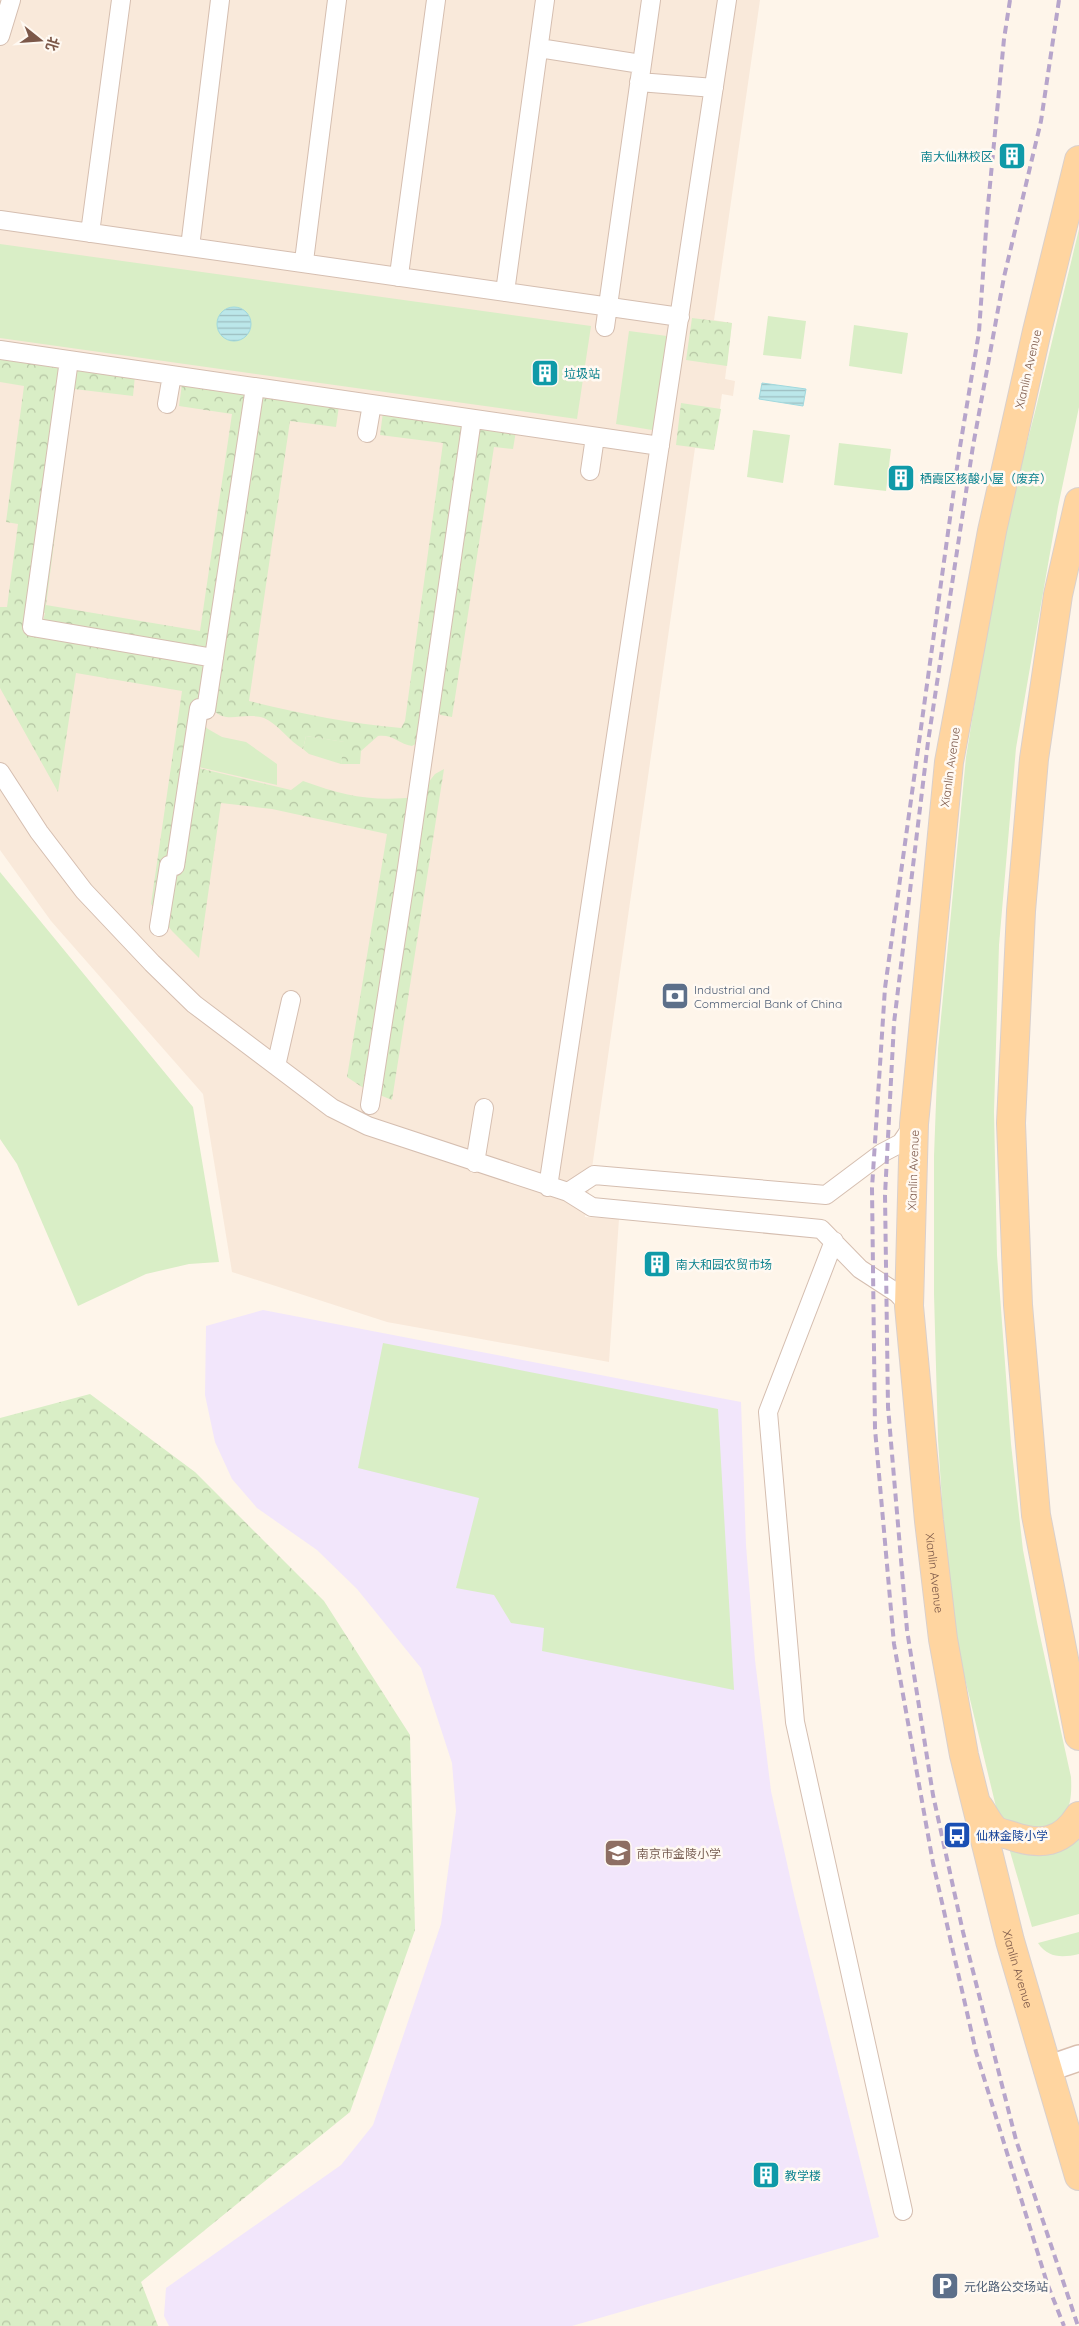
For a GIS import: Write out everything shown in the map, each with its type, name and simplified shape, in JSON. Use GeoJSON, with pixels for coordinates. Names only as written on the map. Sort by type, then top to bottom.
{"type":"FeatureCollection","features":[{"type":"Feature","properties":{"kind":"main road","name":"Xianlin Avenue"},"geometry":{"type":"LineString","coordinates":[[1079,160],[1037,331],[992,531],[949,762],[914,1124],[909,1306],[929,1521],[943,1639],[964,1755],[1010,1941],[1079,2176]]}},
{"type":"Feature","properties":{"kind":"main road"},"geometry":{"type":"LineString","coordinates":[[1079,506],[1058,595],[1034,759],[1021,911],[1011,1123],[1018,1305],[1036,1515],[1079,1736]]}},
{"type":"Feature","properties":{"kind":"main road"},"geometry":{"type":"LineString","coordinates":[[976,1804],[995,1830],[1020,1839],[1042,1843],[1061,1835],[1074,1824],[1079,1816]]}},
{"type":"Feature","properties":{"kind":"street"},"geometry":{"type":"LineString","coordinates":[[0,36],[11,0]]}},
{"type":"Feature","properties":{"kind":"street"},"geometry":{"type":"LineString","coordinates":[[90,232],[121,0]]}},
{"type":"Feature","properties":{"kind":"street"},"geometry":{"type":"LineString","coordinates":[[190,247],[220,0]]}},
{"type":"Feature","properties":{"kind":"street"},"geometry":{"type":"LineString","coordinates":[[302,263],[304,262],[337,0]]}},
{"type":"Feature","properties":{"kind":"street"},"geometry":{"type":"LineString","coordinates":[[398,277],[400,275],[436,0]]}},
{"type":"Feature","properties":{"kind":"street"},"geometry":{"type":"LineString","coordinates":[[505,292],[545,0]]}},
{"type":"Feature","properties":{"kind":"street"},"geometry":{"type":"LineString","coordinates":[[605,328],[651,0]]}},
{"type":"Feature","properties":{"kind":"street"},"geometry":{"type":"LineString","coordinates":[[548,1186],[728,0]]}},
{"type":"Feature","properties":{"kind":"street"},"geometry":{"type":"LineString","coordinates":[[539,48],[640,73],[714,88]]}},
{"type":"Feature","properties":{"kind":"street"},"geometry":{"type":"LineString","coordinates":[[0,220],[680,317]]}},
{"type":"Feature","properties":{"kind":"street"},"geometry":{"type":"LineString","coordinates":[[0,350],[660,446]]}},
{"type":"Feature","properties":{"kind":"street"},"geometry":{"type":"LineString","coordinates":[[69,360],[32,626],[214,658]]}},
{"type":"Feature","properties":{"kind":"street"},"geometry":{"type":"LineString","coordinates":[[166,404],[172,375]]}},
{"type":"Feature","properties":{"kind":"street"},"geometry":{"type":"LineString","coordinates":[[159,927],[169,865],[175,866],[199,708],[206,710],[256,387]]}},
{"type":"Feature","properties":{"kind":"street"},"geometry":{"type":"LineString","coordinates":[[367,433],[372,404]]}},
{"type":"Feature","properties":{"kind":"street"},"geometry":{"type":"LineString","coordinates":[[370,1106],[472,419]]}},
{"type":"Feature","properties":{"kind":"street"},"geometry":{"type":"LineString","coordinates":[[590,471],[595,437]]}},
{"type":"Feature","properties":{"kind":"street"},"geometry":{"type":"LineString","coordinates":[[0,772],[39,832],[84,891],[194,1004],[332,1108],[368,1126],[475,1163],[568,1192],[592,1208],[821,1229],[860,1269],[897,1293],[909,1306]]}},
{"type":"Feature","properties":{"kind":"street"},"geometry":{"type":"LineString","coordinates":[[276,1066],[291,1000]]}},
{"type":"Feature","properties":{"kind":"street"},"geometry":{"type":"LineString","coordinates":[[475,1163],[484,1108]]}},
{"type":"Feature","properties":{"kind":"street"},"geometry":{"type":"LineString","coordinates":[[568,1192],[594,1175],[826,1195],[882,1153],[901,1143],[914,1124]]}},
{"type":"Feature","properties":{"kind":"street"},"geometry":{"type":"LineString","coordinates":[[834,1241],[768,1412],[794,1722],[903,2211]]}},
{"type":"Feature","properties":{"kind":"street"},"geometry":{"type":"LineString","coordinates":[[1047,2069],[1079,2058]]}},
{"type":"Feature","properties":{"kind":"shaded area"},"geometry":{"type":"Polygon","coordinates":[[[0,0],[760,0],[714,320],[732,323],[725,379],[735,381],[733,396],[722,394],[714,450],[695,448],[585,1217],[619,1219],[609,1362],[387,1322],[232,1272],[203,1094],[51,921],[0,850],[0,0]]]}},
{"type":"Feature","properties":{"kind":"shaded area","name":"南京市金陵小学"},"geometry":{"type":"Polygon","coordinates":[[[263,1310],[741,1402],[746,1545],[755,1660],[771,1791],[794,1895],[879,2237],[572,2326],[169,2326],[164,2316],[166,2288],[341,2165],[373,2125],[441,1924],[456,1811],[452,1763],[421,1668],[357,1589],[317,1550],[257,1508],[232,1479],[215,1442],[205,1395],[206,1326],[263,1310]]]}},
{"type":"Feature","properties":{"kind":"green space"},"geometry":{"type":"Polygon","coordinates":[[[1079,229],[1079,407],[1058,507],[1016,748],[999,945],[994,1112],[997,1255],[1011,1444],[1023,1550],[1071,1777],[1070,1800],[1065,1814],[1054,1825],[1038,1828],[1007,1824],[997,1811],[960,1658],[944,1530],[938,1440],[934,1294],[934,1156],[938,1049],[966,757],[1001,543],[1079,229]]]}},
{"type":"Feature","properties":{"kind":"green space"},"geometry":{"type":"Polygon","coordinates":[[[0,244],[591,326],[577,419],[0,338],[0,244]]]}},
{"type":"Feature","properties":{"kind":"green space"},"geometry":{"type":"Polygon","coordinates":[[[768,316],[806,321],[801,359],[763,355],[768,316]]]}},
{"type":"Feature","properties":{"kind":"green space"},"geometry":{"type":"Polygon","coordinates":[[[692,318],[732,323],[727,366],[686,360],[692,318]]]}},
{"type":"Feature","properties":{"kind":"green space"},"geometry":{"type":"Polygon","coordinates":[[[854,325],[908,333],[902,374],[849,366],[854,325]]]}},
{"type":"Feature","properties":{"kind":"green space"},"geometry":{"type":"Polygon","coordinates":[[[629,331],[667,336],[670,347],[660,419],[652,430],[616,424],[629,331]]]}},
{"type":"Feature","properties":{"kind":"green space"},"geometry":{"type":"Polygon","coordinates":[[[0,356],[135,375],[133,396],[74,389],[46,605],[200,631],[232,414],[179,406],[182,384],[339,406],[336,427],[290,421],[249,701],[325,718],[401,728],[405,721],[443,443],[380,435],[383,412],[516,431],[513,449],[494,447],[452,717],[441,715],[430,705],[426,738],[412,746],[388,736],[378,736],[361,751],[360,764],[341,764],[344,742],[306,736],[303,749],[274,724],[264,718],[253,716],[226,717],[216,712],[207,704],[190,766],[291,790],[303,781],[332,791],[386,799],[417,797],[435,774],[444,769],[392,1100],[365,1089],[347,1077],[387,834],[272,809],[221,803],[199,958],[172,931],[151,904],[182,691],[76,673],[58,792],[0,688],[0,607],[7,607],[18,524],[6,522],[24,386],[0,382],[0,356]],[[25,610],[23,632],[80,642],[43,621],[45,613],[25,610]]]}},
{"type":"Feature","properties":{"kind":"green space"},"geometry":{"type":"Polygon","coordinates":[[[681,403],[721,409],[714,450],[676,445],[681,403]]]}},
{"type":"Feature","properties":{"kind":"green space"},"geometry":{"type":"Polygon","coordinates":[[[753,430],[790,435],[783,483],[747,477],[753,430]]]}},
{"type":"Feature","properties":{"kind":"green space"},"geometry":{"type":"Polygon","coordinates":[[[839,443],[891,449],[886,491],[834,485],[839,443]]]}},
{"type":"Feature","properties":{"kind":"green space"},"geometry":{"type":"Polygon","coordinates":[[[197,718],[208,729],[222,737],[246,742],[277,764],[277,785],[190,765],[197,718]]]}},
{"type":"Feature","properties":{"kind":"green space"},"geometry":{"type":"Polygon","coordinates":[[[306,736],[345,742],[341,764],[309,754],[303,749],[306,736]]]}},
{"type":"Feature","properties":{"kind":"green space"},"geometry":{"type":"Polygon","coordinates":[[[0,872],[193,1107],[219,1262],[189,1264],[146,1274],[78,1306],[17,1164],[0,1139],[0,872]]]}},
{"type":"Feature","properties":{"kind":"green space"},"geometry":{"type":"Polygon","coordinates":[[[383,1343],[718,1409],[734,1690],[542,1651],[544,1628],[511,1623],[494,1595],[456,1588],[479,1498],[358,1468],[383,1343]]]}},
{"type":"Feature","properties":{"kind":"green space"},"geometry":{"type":"Polygon","coordinates":[[[90,1394],[195,1472],[324,1601],[410,1735],[415,1930],[350,2112],[141,2282],[158,2326],[0,2326],[0,1418],[90,1394]]]}},
{"type":"Feature","properties":{"kind":"green space"},"geometry":{"type":"Polygon","coordinates":[[[1079,1830],[1079,1914],[1032,1927],[1009,1848],[1029,1853],[1046,1850],[1079,1830]]]}},
{"type":"Feature","properties":{"kind":"green space"},"geometry":{"type":"Polygon","coordinates":[[[1079,1932],[1079,1954],[1056,1956],[1046,1952],[1038,1943],[1079,1932]]]}},
{"type":"Feature","properties":{"kind":"water"},"geometry":{"type":"Polygon","coordinates":[[[234,307],[241,308],[246,312],[250,317],[250,331],[246,336],[241,340],[234,341],[227,340],[222,336],[218,331],[217,324],[218,317],[222,312],[227,308],[234,307]]]}},
{"type":"Feature","properties":{"kind":"water"},"geometry":{"type":"Polygon","coordinates":[[[762,383],[806,389],[803,406],[759,399],[762,383]]]}},
{"type":"Feature","properties":{"kind":"railway"},"geometry":{"type":"LineString","coordinates":[[1010,0],[1004,39],[987,216],[979,332],[959,453],[885,988],[872,1188],[875,1429],[894,1644],[933,1863],[976,2052],[1047,2283],[1064,2326]]}},
{"type":"Feature","properties":{"kind":"railway"},"geometry":{"type":"LineString","coordinates":[[1059,0],[1041,121],[1004,277],[973,446],[928,742],[894,1023],[885,1195],[888,1407],[907,1630],[933,1795],[963,1932],[1016,2140],[1078,2326]]}},
{"type":"Feature","properties":{"kind":"place","name":"南大仙林校区"},"geometry":{"type":"Point","coordinates":[1012,156]}},
{"type":"Feature","properties":{"kind":"place","name":"垃圾站"},"geometry":{"type":"Point","coordinates":[545,373]}},
{"type":"Feature","properties":{"kind":"place","name":"栖霞区核酸小屋（废弃）"},"geometry":{"type":"Point","coordinates":[901,478]}},
{"type":"Feature","properties":{"kind":"place","name":"Industrial and Commercial Bank of China"},"geometry":{"type":"Point","coordinates":[675,996]}},
{"type":"Feature","properties":{"kind":"place","name":"南大和园农贸市场"},"geometry":{"type":"Point","coordinates":[657,1264]}},
{"type":"Feature","properties":{"kind":"place","name":"仙林金陵小学"},"geometry":{"type":"Point","coordinates":[957,1835]}},
{"type":"Feature","properties":{"kind":"place","name":"南京市金陵小学"},"geometry":{"type":"Point","coordinates":[618,1853]}},
{"type":"Feature","properties":{"kind":"place","name":"教学楼"},"geometry":{"type":"Point","coordinates":[766,2175]}},
{"type":"Feature","properties":{"kind":"place","name":"元化路公交场站"},"geometry":{"type":"Point","coordinates":[945,2286]}}]}
